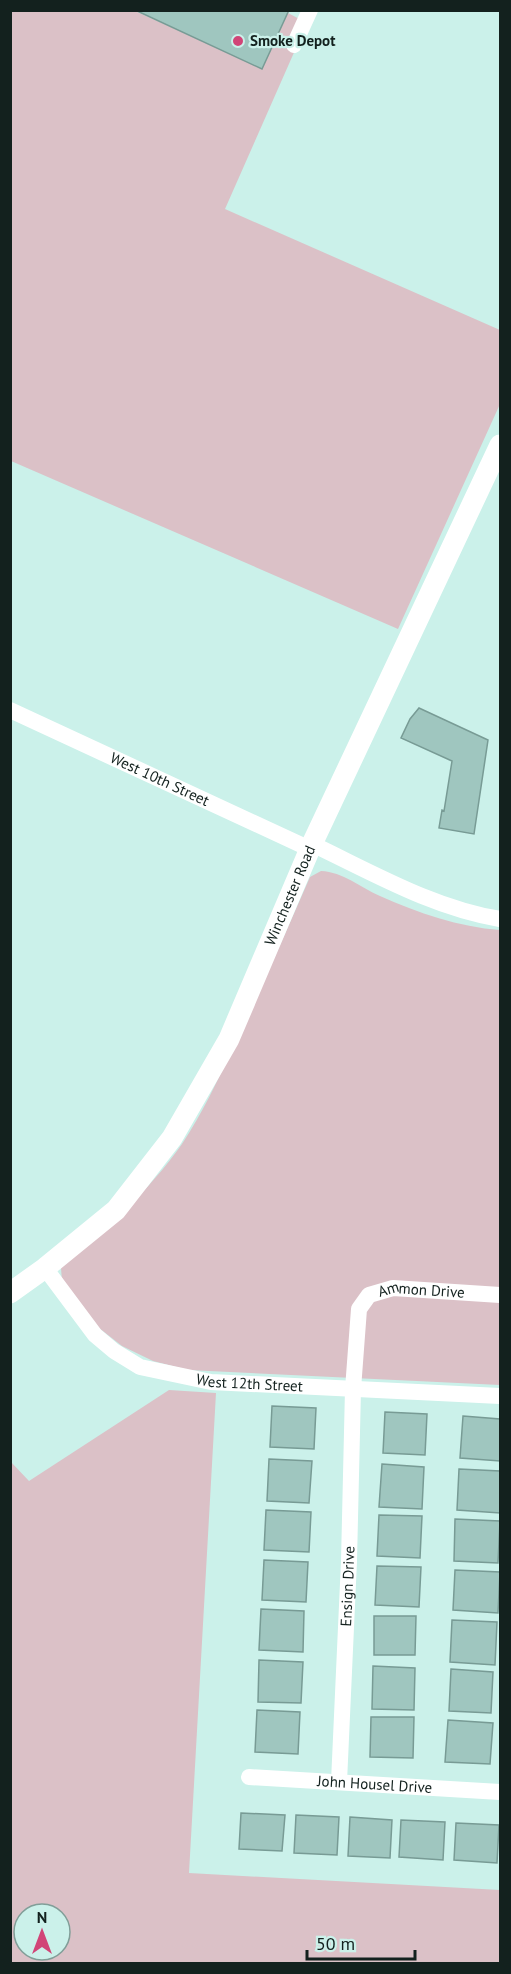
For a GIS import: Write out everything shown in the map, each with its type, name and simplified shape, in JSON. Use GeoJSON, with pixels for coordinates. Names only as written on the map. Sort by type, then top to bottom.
{"type":"FeatureCollection","features":[{"type":"Feature","properties":{"kind":"street"},"geometry":{"type":"LineString","coordinates":[[294,45],[309,10]]}},
{"type":"Feature","properties":{"kind":"street","name":"Winchester Road"},"geometry":{"type":"LineString","coordinates":[[10,1293],[45,1268],[116,1210],[172,1138],[229,1039],[311,846],[501,445]]}},
{"type":"Feature","properties":{"kind":"street","name":"West 10th Street"},"geometry":{"type":"LineString","coordinates":[[10,710],[425,898],[481,916],[501,919]]}},
{"type":"Feature","properties":{"kind":"street","name":"West 12th Street"},"geometry":{"type":"LineString","coordinates":[[45,1268],[95,1335],[114,1351],[140,1367],[211,1382],[501,1396]]}},
{"type":"Feature","properties":{"kind":"street","name":"Ammon Drive"},"geometry":{"type":"LineString","coordinates":[[353,1389],[359,1309],[369,1295],[393,1288],[501,1295]]}},
{"type":"Feature","properties":{"kind":"street","name":"Ensign Drive"},"geometry":{"type":"LineString","coordinates":[[339,1782],[349,1561],[353,1389]]}},
{"type":"Feature","properties":{"kind":"street","name":"John Housel Drive"},"geometry":{"type":"LineString","coordinates":[[249,1777],[501,1792]]}},
{"type":"Feature","properties":{"kind":"shaded area"},"geometry":{"type":"Polygon","coordinates":[[[11,11],[135,11],[262,68],[288,13],[307,23],[225,209],[500,330],[500,404],[398,629],[11,461],[11,11]]]}},
{"type":"Feature","properties":{"kind":"shaded area"},"geometry":{"type":"Polygon","coordinates":[[[321,871],[344,877],[380,896],[424,913],[469,926],[500,930],[500,1385],[188,1370],[153,1361],[122,1346],[99,1328],[62,1281],[61,1268],[141,1194],[189,1133],[222,1072],[310,877],[321,871]]]}},
{"type":"Feature","properties":{"kind":"shaded area"},"geometry":{"type":"Polygon","coordinates":[[[169,1390],[216,1393],[189,1873],[500,1890],[500,1963],[11,1963],[11,1462],[29,1481],[169,1390]]]}},
{"type":"Feature","properties":{"kind":"building","name":"Smoke Depot"},"geometry":{"type":"Polygon","coordinates":[[[135,10],[289,10],[262,69],[135,10]]]}},
{"type":"Feature","properties":{"kind":"building"},"geometry":{"type":"Polygon","coordinates":[[[419,708],[488,740],[474,834],[439,828],[452,761],[401,738],[410,719],[419,708]]]}},
{"type":"Feature","properties":{"kind":"building"},"geometry":{"type":"Polygon","coordinates":[[[272,1406],[316,1408],[314,1449],[270,1447],[272,1406]]]}},
{"type":"Feature","properties":{"kind":"building"},"geometry":{"type":"Polygon","coordinates":[[[385,1412],[427,1414],[425,1455],[383,1453],[385,1412]]]}},
{"type":"Feature","properties":{"kind":"building"},"geometry":{"type":"Polygon","coordinates":[[[463,1416],[500,1419],[500,1461],[460,1458],[463,1416]]]}},
{"type":"Feature","properties":{"kind":"building"},"geometry":{"type":"Polygon","coordinates":[[[269,1459],[312,1461],[309,1503],[267,1501],[269,1459]]]}},
{"type":"Feature","properties":{"kind":"building"},"geometry":{"type":"Polygon","coordinates":[[[382,1464],[424,1467],[422,1509],[379,1507],[382,1464]]]}},
{"type":"Feature","properties":{"kind":"building"},"geometry":{"type":"Polygon","coordinates":[[[459,1469],[500,1471],[500,1513],[457,1510],[459,1469]]]}},
{"type":"Feature","properties":{"kind":"building"},"geometry":{"type":"Polygon","coordinates":[[[266,1510],[311,1512],[309,1552],[264,1550],[266,1510]]]}},
{"type":"Feature","properties":{"kind":"building"},"geometry":{"type":"Polygon","coordinates":[[[379,1515],[422,1516],[420,1558],[377,1556],[379,1515]]]}},
{"type":"Feature","properties":{"kind":"building"},"geometry":{"type":"Polygon","coordinates":[[[455,1519],[500,1521],[498,1563],[454,1561],[455,1519]]]}},
{"type":"Feature","properties":{"kind":"building"},"geometry":{"type":"Polygon","coordinates":[[[264,1560],[308,1562],[306,1602],[262,1600],[264,1560]]]}},
{"type":"Feature","properties":{"kind":"building"},"geometry":{"type":"Polygon","coordinates":[[[377,1566],[421,1567],[419,1607],[375,1605],[377,1566]]]}},
{"type":"Feature","properties":{"kind":"building"},"geometry":{"type":"Polygon","coordinates":[[[455,1570],[500,1572],[498,1613],[453,1610],[455,1570]]]}},
{"type":"Feature","properties":{"kind":"building"},"geometry":{"type":"Polygon","coordinates":[[[261,1609],[304,1611],[303,1652],[259,1650],[261,1609]]]}},
{"type":"Feature","properties":{"kind":"building"},"geometry":{"type":"Polygon","coordinates":[[[374,1616],[416,1616],[415,1655],[374,1655],[374,1616]]]}},
{"type":"Feature","properties":{"kind":"building"},"geometry":{"type":"Polygon","coordinates":[[[452,1620],[497,1622],[495,1665],[450,1662],[452,1620]]]}},
{"type":"Feature","properties":{"kind":"building"},"geometry":{"type":"Polygon","coordinates":[[[259,1660],[303,1662],[301,1703],[258,1702],[259,1660]]]}},
{"type":"Feature","properties":{"kind":"building"},"geometry":{"type":"Polygon","coordinates":[[[373,1666],[415,1668],[414,1710],[372,1709],[373,1666]]]}},
{"type":"Feature","properties":{"kind":"building"},"geometry":{"type":"Polygon","coordinates":[[[451,1669],[493,1672],[491,1713],[449,1711],[451,1669]]]}},
{"type":"Feature","properties":{"kind":"building"},"geometry":{"type":"Polygon","coordinates":[[[257,1710],[300,1712],[298,1754],[255,1752],[257,1710]]]}},
{"type":"Feature","properties":{"kind":"building"},"geometry":{"type":"Polygon","coordinates":[[[371,1717],[414,1717],[413,1758],[370,1757],[371,1717]]]}},
{"type":"Feature","properties":{"kind":"building"},"geometry":{"type":"Polygon","coordinates":[[[448,1720],[493,1723],[490,1764],[445,1762],[448,1720]]]}},
{"type":"Feature","properties":{"kind":"building"},"geometry":{"type":"Polygon","coordinates":[[[241,1813],[285,1815],[282,1851],[239,1849],[241,1813]]]}},
{"type":"Feature","properties":{"kind":"building"},"geometry":{"type":"Polygon","coordinates":[[[296,1815],[339,1817],[337,1855],[294,1853],[296,1815]]]}},
{"type":"Feature","properties":{"kind":"building"},"geometry":{"type":"Polygon","coordinates":[[[350,1817],[392,1820],[390,1858],[348,1856],[350,1817]]]}},
{"type":"Feature","properties":{"kind":"building"},"geometry":{"type":"Polygon","coordinates":[[[401,1820],[445,1822],[443,1860],[399,1857],[401,1820]]]}},
{"type":"Feature","properties":{"kind":"building"},"geometry":{"type":"Polygon","coordinates":[[[456,1823],[499,1825],[497,1863],[454,1860],[456,1823]]]}},
{"type":"Feature","properties":{"kind":"place","name":"Smoke Depot"},"geometry":{"type":"Point","coordinates":[238,41]}}]}
